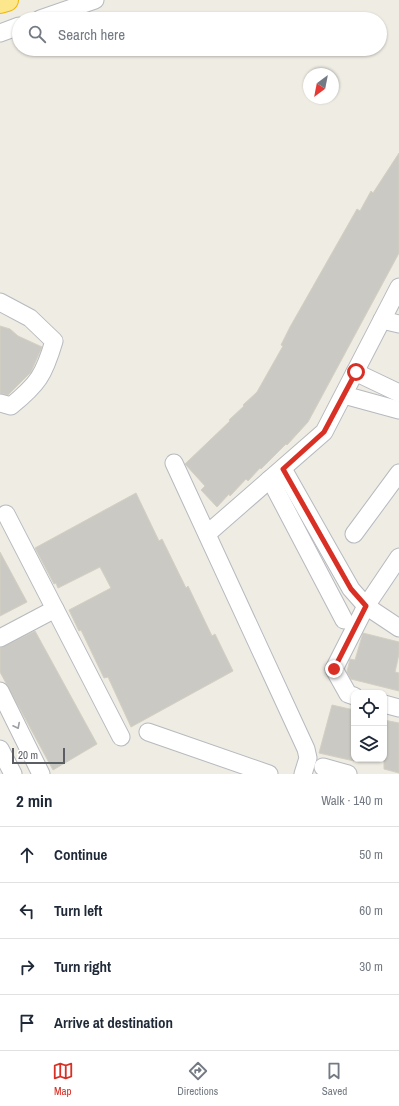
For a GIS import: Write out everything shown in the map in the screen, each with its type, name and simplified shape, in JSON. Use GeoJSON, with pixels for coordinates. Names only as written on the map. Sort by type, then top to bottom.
{"type":"FeatureCollection","features":[{"type":"Feature","properties":{"kind":"highway"},"geometry":{"type":"LineString","coordinates":[[0,2],[7,0]]}},
{"type":"Feature","properties":{"kind":"street"},"geometry":{"type":"LineString","coordinates":[[60,12],[95,0]]}},
{"type":"Feature","properties":{"kind":"street"},"geometry":{"type":"LineString","coordinates":[[0,33],[12,29]]}},
{"type":"Feature","properties":{"kind":"street"},"geometry":{"type":"LineString","coordinates":[[207,534],[324,432],[399,287]]}},
{"type":"Feature","properties":{"kind":"street"},"geometry":{"type":"LineString","coordinates":[[0,302],[30,318],[54,341],[46,367],[31,390],[11,406],[0,403]]}},
{"type":"Feature","properties":{"kind":"street"},"geometry":{"type":"LineString","coordinates":[[382,320],[399,324]]}},
{"type":"Feature","properties":{"kind":"street"},"geometry":{"type":"LineString","coordinates":[[356,372],[399,393]]}},
{"type":"Feature","properties":{"kind":"street"},"geometry":{"type":"LineString","coordinates":[[344,395],[399,410]]}},
{"type":"Feature","properties":{"kind":"street"},"geometry":{"type":"LineString","coordinates":[[174,463],[306,749],[308,758],[303,774]]}},
{"type":"Feature","properties":{"kind":"street"},"geometry":{"type":"LineString","coordinates":[[354,534],[399,473]]}},
{"type":"Feature","properties":{"kind":"street"},"geometry":{"type":"LineString","coordinates":[[276,474],[351,589],[366,606],[399,628]]}},
{"type":"Feature","properties":{"kind":"street"},"geometry":{"type":"LineString","coordinates":[[276,474],[344,620]]}},
{"type":"Feature","properties":{"kind":"street"},"geometry":{"type":"LineString","coordinates":[[6,514],[121,737]]}},
{"type":"Feature","properties":{"kind":"street"},"geometry":{"type":"LineString","coordinates":[[351,695],[348,694],[334,669],[366,606],[399,557]]}},
{"type":"Feature","properties":{"kind":"street"},"geometry":{"type":"LineString","coordinates":[[0,638],[56,609]]}},
{"type":"Feature","properties":{"kind":"street"},"geometry":{"type":"LineString","coordinates":[[0,691],[41,774]]}},
{"type":"Feature","properties":{"kind":"street"},"geometry":{"type":"LineString","coordinates":[[387,705],[399,708]]}},
{"type":"Feature","properties":{"kind":"street"},"geometry":{"type":"LineString","coordinates":[[148,732],[269,774]]}},
{"type":"Feature","properties":{"kind":"street"},"geometry":{"type":"LineString","coordinates":[[0,749],[13,774]]}},
{"type":"Feature","properties":{"kind":"street"},"geometry":{"type":"LineString","coordinates":[[323,767],[348,774]]}},
{"type":"Feature","properties":{"kind":"building"},"geometry":{"type":"Polygon","coordinates":[[[399,153],[399,253],[308,422],[287,445],[286,444],[261,469],[260,468],[248,481],[246,479],[230,496],[229,494],[217,507],[201,490],[205,486],[185,464],[230,421],[229,420],[257,392],[283,346],[281,345],[290,327],[357,209],[360,211],[371,191],[373,193],[399,153]]]}},
{"type":"Feature","properties":{"kind":"building"},"geometry":{"type":"Polygon","coordinates":[[[0,326],[10,329],[18,336],[42,347],[31,372],[8,395],[0,393],[0,326]]]}},
{"type":"Feature","properties":{"kind":"building"},"geometry":{"type":"Polygon","coordinates":[[[136,493],[159,541],[162,539],[186,588],[188,586],[212,636],[215,634],[233,671],[131,727],[108,677],[104,678],[81,630],[79,631],[69,610],[111,588],[100,567],[58,588],[56,583],[54,584],[35,548],[136,493]]]}},
{"type":"Feature","properties":{"kind":"building"},"geometry":{"type":"Polygon","coordinates":[[[0,552],[27,602],[0,616],[0,552]]]}},
{"type":"Feature","properties":{"kind":"building"},"geometry":{"type":"Polygon","coordinates":[[[35,631],[97,744],[53,770],[0,672],[0,648],[35,631]]]}},
{"type":"Feature","properties":{"kind":"building"},"geometry":{"type":"Polygon","coordinates":[[[363,633],[399,642],[399,654],[395,672],[399,673],[399,691],[351,679],[347,672],[350,659],[355,660],[363,633]]]}},
{"type":"Feature","properties":{"kind":"building"},"geometry":{"type":"Polygon","coordinates":[[[332,705],[351,709],[351,760],[319,753],[332,705]]]}},
{"type":"Feature","properties":{"kind":"building"},"geometry":{"type":"Polygon","coordinates":[[[387,721],[399,723],[399,773],[384,769],[384,762],[387,762],[387,721]]]}},
{"type":"Feature","properties":{"kind":"route"},"geometry":{"type":"LineString","coordinates":[[334,669],[366,606],[351,589],[283,469],[324,432],[356,372]]}}]}
